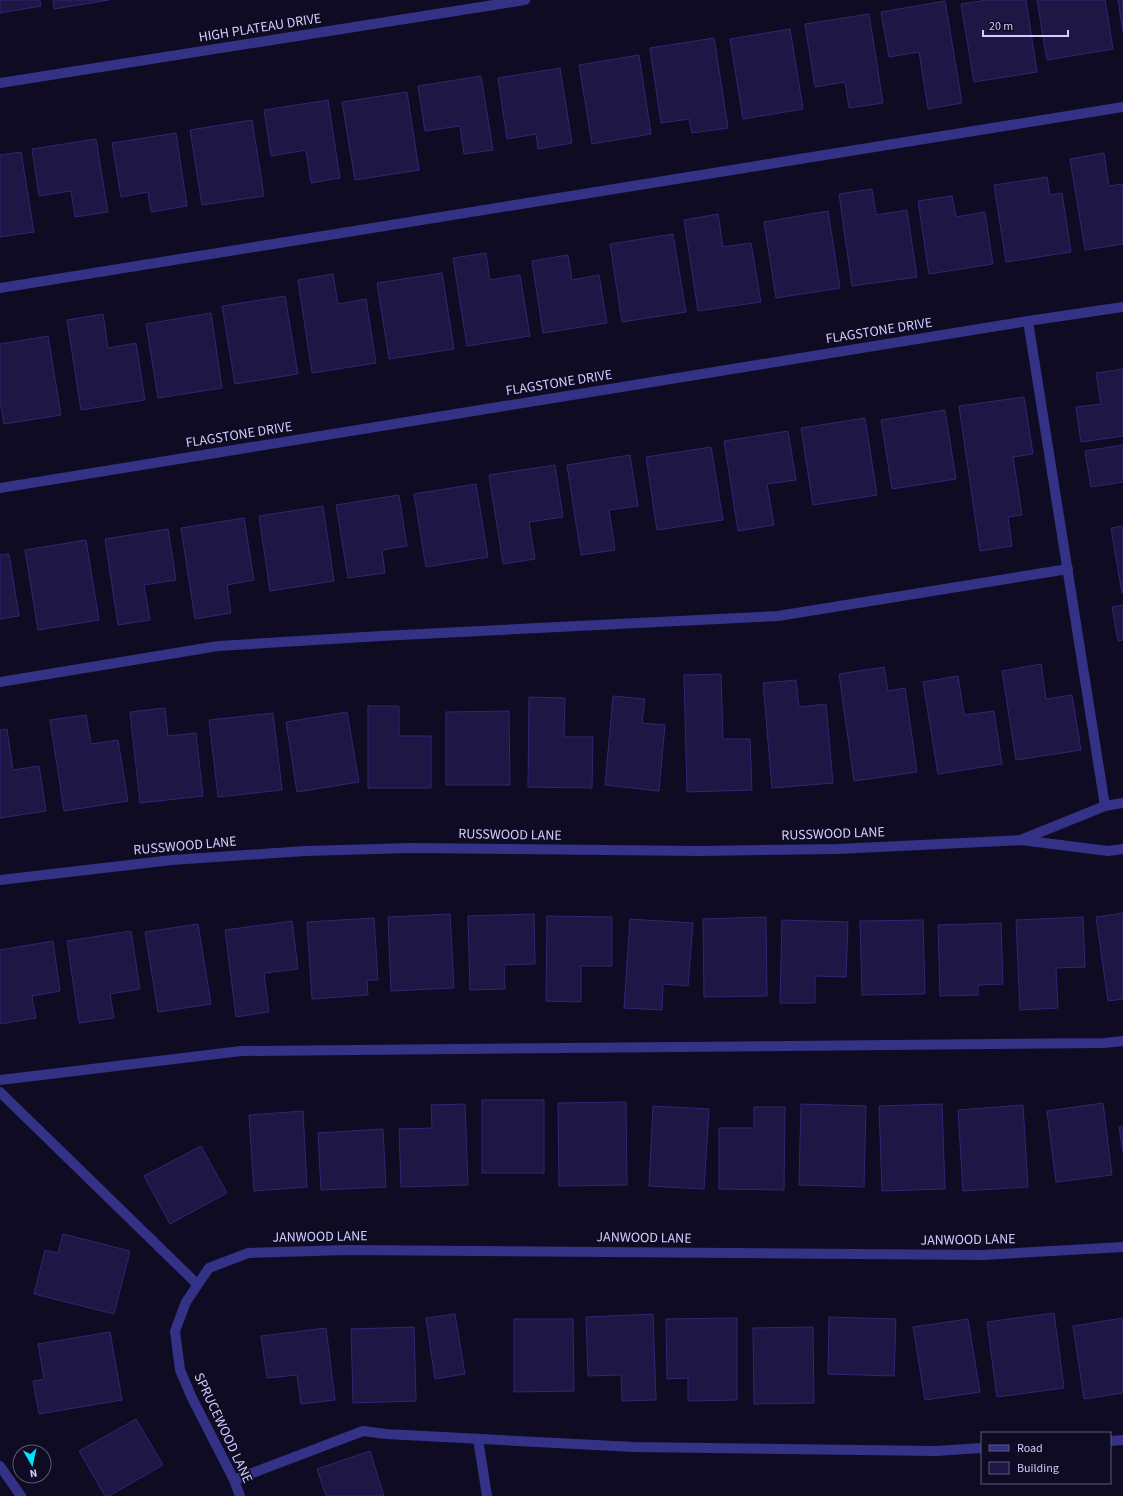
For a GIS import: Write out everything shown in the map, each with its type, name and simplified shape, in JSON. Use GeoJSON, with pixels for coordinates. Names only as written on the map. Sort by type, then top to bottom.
{"type":"FeatureCollection","features":[{"type":"Feature","properties":{"kind":"street","name":"HIGH PLATEAU DRIVE"},"geometry":{"type":"LineString","coordinates":[[0,83],[525,0]]}},
{"type":"Feature","properties":{"kind":"street"},"geometry":{"type":"LineString","coordinates":[[0,288],[1123,107]]}},
{"type":"Feature","properties":{"kind":"street","name":"FLAGSTONE DRIVE"},"geometry":{"type":"LineString","coordinates":[[0,488],[1028,321],[1123,307]]}},
{"type":"Feature","properties":{"kind":"street"},"geometry":{"type":"LineString","coordinates":[[1028,321],[1105,806]]}},
{"type":"Feature","properties":{"kind":"street"},"geometry":{"type":"LineString","coordinates":[[0,682],[218,646],[381,636],[778,616],[1068,569]]}},
{"type":"Feature","properties":{"kind":"street","name":"RUSSWOOD LANE"},"geometry":{"type":"LineString","coordinates":[[1021,840],[1105,806],[1123,803]]}},
{"type":"Feature","properties":{"kind":"street","name":"RUSSWOOD LANE"},"geometry":{"type":"LineString","coordinates":[[0,880],[172,860],[312,851],[411,848],[700,851],[800,850],[938,845],[1021,840],[1108,851],[1123,849]]}},
{"type":"Feature","properties":{"kind":"street"},"geometry":{"type":"LineString","coordinates":[[0,1080],[241,1051],[1096,1044],[1123,1041]]}},
{"type":"Feature","properties":{"kind":"street"},"geometry":{"type":"LineString","coordinates":[[0,1092],[198,1284]]}},
{"type":"Feature","properties":{"kind":"street","name":"JANWOOD LANE"},"geometry":{"type":"LineString","coordinates":[[186,1302],[209,1268],[248,1253],[355,1250],[984,1255],[1123,1247]]}},
{"type":"Feature","properties":{"kind":"street","name":"SPRUCEWOOD LANE"},"geometry":{"type":"LineString","coordinates":[[186,1302],[175,1331],[180,1370],[192,1398],[234,1480],[240,1496]]}},
{"type":"Feature","properties":{"kind":"street"},"geometry":{"type":"LineString","coordinates":[[234,1480],[363,1431],[386,1434],[634,1447],[936,1450],[981,1448]]}},
{"type":"Feature","properties":{"kind":"street"},"geometry":{"type":"LineString","coordinates":[[478,1439],[487,1496]]}},
{"type":"Feature","properties":{"kind":"street"},"geometry":{"type":"LineString","coordinates":[[1111,1441],[1123,1440]]}},
{"type":"Feature","properties":{"kind":"street"},"geometry":{"type":"LineString","coordinates":[[0,1466],[21,1496]]}},
{"type":"Feature","properties":{"kind":"building"},"geometry":{"type":"Polygon","coordinates":[[[0,0],[40,0],[41,6],[0,13],[0,0]]]}},
{"type":"Feature","properties":{"kind":"building"},"geometry":{"type":"Polygon","coordinates":[[[53,0],[109,0],[54,9],[53,0]]]}},
{"type":"Feature","properties":{"kind":"building"},"geometry":{"type":"Polygon","coordinates":[[[987,0],[1026,0],[1037,72],[974,82],[961,4],[987,0]]]}},
{"type":"Feature","properties":{"kind":"building"},"geometry":{"type":"Polygon","coordinates":[[[1037,0],[1105,0],[1113,49],[1047,60],[1037,0]]]}},
{"type":"Feature","properties":{"kind":"building"},"geometry":{"type":"Polygon","coordinates":[[[1118,0],[1123,0],[1123,32],[1118,0]]]}},
{"type":"Feature","properties":{"kind":"building"},"geometry":{"type":"Polygon","coordinates":[[[945,1],[962,103],[928,109],[919,52],[889,57],[881,12],[945,1]]]}},
{"type":"Feature","properties":{"kind":"building"},"geometry":{"type":"Polygon","coordinates":[[[869,14],[883,103],[849,108],[845,82],[815,87],[805,24],[869,14]]]}},
{"type":"Feature","properties":{"kind":"building"},"geometry":{"type":"Polygon","coordinates":[[[790,29],[803,109],[743,119],[730,39],[790,29]]]}},
{"type":"Feature","properties":{"kind":"building"},"geometry":{"type":"Polygon","coordinates":[[[714,38],[728,128],[692,133],[689,119],[661,123],[650,48],[714,38]]]}},
{"type":"Feature","properties":{"kind":"building"},"geometry":{"type":"Polygon","coordinates":[[[639,55],[651,134],[592,144],[579,65],[639,55]]]}},
{"type":"Feature","properties":{"kind":"building"},"geometry":{"type":"Polygon","coordinates":[[[560,68],[572,143],[538,149],[536,134],[507,139],[498,78],[560,68]]]}},
{"type":"Feature","properties":{"kind":"building"},"geometry":{"type":"Polygon","coordinates":[[[481,76],[493,150],[464,154],[460,126],[425,131],[418,86],[481,76]]]}},
{"type":"Feature","properties":{"kind":"building"},"geometry":{"type":"Polygon","coordinates":[[[407,92],[419,170],[355,180],[342,102],[407,92]]]}},
{"type":"Feature","properties":{"kind":"building"},"geometry":{"type":"Polygon","coordinates":[[[328,100],[340,178],[311,183],[306,150],[271,156],[264,110],[328,100]]]}},
{"type":"Feature","properties":{"kind":"building"},"geometry":{"type":"Polygon","coordinates":[[[252,120],[264,196],[202,205],[190,130],[252,120]]]}},
{"type":"Feature","properties":{"kind":"building"},"geometry":{"type":"Polygon","coordinates":[[[176,133],[187,206],[151,212],[148,192],[121,197],[112,143],[176,133]]]}},
{"type":"Feature","properties":{"kind":"building"},"geometry":{"type":"Polygon","coordinates":[[[96,139],[108,212],[75,217],[71,191],[39,196],[32,149],[96,139]]]}},
{"type":"Feature","properties":{"kind":"building"},"geometry":{"type":"Polygon","coordinates":[[[21,152],[34,232],[0,237],[0,155],[21,152]]]}},
{"type":"Feature","properties":{"kind":"building"},"geometry":{"type":"Polygon","coordinates":[[[1104,153],[1109,186],[1123,184],[1123,244],[1085,250],[1070,159],[1104,153]]]}},
{"type":"Feature","properties":{"kind":"building"},"geometry":{"type":"Polygon","coordinates":[[[1047,177],[1050,195],[1062,193],[1071,252],[1006,262],[994,185],[1047,177]]]}},
{"type":"Feature","properties":{"kind":"building"},"geometry":{"type":"Polygon","coordinates":[[[872,189],[876,215],[907,210],[917,277],[852,286],[839,194],[872,189]]]}},
{"type":"Feature","properties":{"kind":"building"},"geometry":{"type":"Polygon","coordinates":[[[952,196],[956,217],[985,212],[993,264],[929,274],[918,201],[952,196]]]}},
{"type":"Feature","properties":{"kind":"building"},"geometry":{"type":"Polygon","coordinates":[[[828,211],[840,288],[776,298],[764,222],[828,211]]]}},
{"type":"Feature","properties":{"kind":"building"},"geometry":{"type":"Polygon","coordinates":[[[718,214],[723,247],[751,243],[761,302],[698,311],[684,220],[718,214]]]}},
{"type":"Feature","properties":{"kind":"building"},"geometry":{"type":"Polygon","coordinates":[[[673,234],[686,312],[622,322],[610,244],[673,234]]]}},
{"type":"Feature","properties":{"kind":"building"},"geometry":{"type":"Polygon","coordinates":[[[486,253],[490,280],[520,275],[530,336],[467,346],[453,258],[486,253]]]}},
{"type":"Feature","properties":{"kind":"building"},"geometry":{"type":"Polygon","coordinates":[[[568,255],[572,280],[599,275],[607,323],[543,333],[532,261],[568,255]]]}},
{"type":"Feature","properties":{"kind":"building"},"geometry":{"type":"Polygon","coordinates":[[[442,273],[454,349],[389,359],[377,283],[442,273]]]}},
{"type":"Feature","properties":{"kind":"building"},"geometry":{"type":"Polygon","coordinates":[[[333,274],[338,304],[366,299],[376,363],[312,373],[298,280],[333,274]]]}},
{"type":"Feature","properties":{"kind":"building"},"geometry":{"type":"Polygon","coordinates":[[[285,296],[298,374],[235,384],[222,306],[285,296]]]}},
{"type":"Feature","properties":{"kind":"building"},"geometry":{"type":"Polygon","coordinates":[[[211,313],[222,388],[158,398],[146,324],[211,313]]]}},
{"type":"Feature","properties":{"kind":"building"},"geometry":{"type":"Polygon","coordinates":[[[103,314],[108,348],[136,343],[145,400],[81,410],[67,320],[103,314]]]}},
{"type":"Feature","properties":{"kind":"building"},"geometry":{"type":"Polygon","coordinates":[[[48,336],[61,415],[4,424],[0,400],[0,344],[48,336]]]}},
{"type":"Feature","properties":{"kind":"building"},"geometry":{"type":"Polygon","coordinates":[[[1123,369],[1123,436],[1081,442],[1076,407],[1101,404],[1096,373],[1123,369]]]}},
{"type":"Feature","properties":{"kind":"building"},"geometry":{"type":"Polygon","coordinates":[[[1024,397],[1033,454],[1013,457],[1022,515],[1008,517],[1012,546],[980,551],[959,406],[1024,397]]]}},
{"type":"Feature","properties":{"kind":"building"},"geometry":{"type":"Polygon","coordinates":[[[945,410],[956,479],[892,489],[881,420],[945,410]]]}},
{"type":"Feature","properties":{"kind":"building"},"geometry":{"type":"Polygon","coordinates":[[[865,418],[877,495],[813,505],[801,428],[865,418]]]}},
{"type":"Feature","properties":{"kind":"building"},"geometry":{"type":"Polygon","coordinates":[[[788,431],[796,480],[767,484],[774,525],[738,531],[724,441],[788,431]]]}},
{"type":"Feature","properties":{"kind":"building"},"geometry":{"type":"Polygon","coordinates":[[[1123,445],[1123,482],[1091,487],[1085,451],[1123,445]]]}},
{"type":"Feature","properties":{"kind":"building"},"geometry":{"type":"Polygon","coordinates":[[[711,447],[723,520],[657,530],[646,457],[711,447]]]}},
{"type":"Feature","properties":{"kind":"building"},"geometry":{"type":"Polygon","coordinates":[[[630,455],[638,506],[609,510],[615,550],[581,555],[567,465],[630,455]]]}},
{"type":"Feature","properties":{"kind":"building"},"geometry":{"type":"Polygon","coordinates":[[[555,465],[563,517],[529,522],[535,559],[503,564],[489,475],[555,465]]]}},
{"type":"Feature","properties":{"kind":"building"},"geometry":{"type":"Polygon","coordinates":[[[476,484],[488,557],[426,567],[414,494],[476,484]]]}},
{"type":"Feature","properties":{"kind":"building"},"geometry":{"type":"Polygon","coordinates":[[[399,495],[407,546],[382,550],[385,573],[348,578],[336,505],[399,495]]]}},
{"type":"Feature","properties":{"kind":"building"},"geometry":{"type":"Polygon","coordinates":[[[323,506],[334,581],[270,591],[259,516],[323,506]]]}},
{"type":"Feature","properties":{"kind":"building"},"geometry":{"type":"Polygon","coordinates":[[[244,518],[254,580],[227,585],[231,613],[195,619],[181,528],[244,518]]]}},
{"type":"Feature","properties":{"kind":"building"},"geometry":{"type":"Polygon","coordinates":[[[1123,526],[1123,593],[1122,593],[1111,528],[1123,526]]]}},
{"type":"Feature","properties":{"kind":"building"},"geometry":{"type":"Polygon","coordinates":[[[168,529],[176,580],[144,585],[150,620],[118,625],[105,539],[168,529]]]}},
{"type":"Feature","properties":{"kind":"building"},"geometry":{"type":"Polygon","coordinates":[[[86,540],[99,620],[38,630],[25,550],[86,540]]]}},
{"type":"Feature","properties":{"kind":"building"},"geometry":{"type":"Polygon","coordinates":[[[9,554],[19,616],[0,619],[0,555],[9,554]]]}},
{"type":"Feature","properties":{"kind":"building"},"geometry":{"type":"Polygon","coordinates":[[[1123,605],[1123,640],[1118,641],[1112,607],[1123,605]]]}},
{"type":"Feature","properties":{"kind":"building"},"geometry":{"type":"Polygon","coordinates":[[[1041,664],[1046,699],[1072,695],[1081,750],[1016,760],[1002,671],[1041,664]]]}},
{"type":"Feature","properties":{"kind":"building"},"geometry":{"type":"Polygon","coordinates":[[[884,667],[888,691],[905,688],[917,772],[854,781],[839,674],[884,667]]]}},
{"type":"Feature","properties":{"kind":"building"},"geometry":{"type":"Polygon","coordinates":[[[721,674],[723,739],[750,739],[752,790],[687,792],[684,675],[721,674]]]}},
{"type":"Feature","properties":{"kind":"building"},"geometry":{"type":"Polygon","coordinates":[[[958,676],[964,715],[994,711],[1002,764],[938,774],[923,682],[958,676]]]}},
{"type":"Feature","properties":{"kind":"building"},"geometry":{"type":"Polygon","coordinates":[[[796,680],[799,707],[826,704],[833,783],[772,788],[763,683],[796,680]]]}},
{"type":"Feature","properties":{"kind":"building"},"geometry":{"type":"Polygon","coordinates":[[[613,696],[645,699],[642,723],[665,725],[659,791],[605,785],[613,696]]]}},
{"type":"Feature","properties":{"kind":"building"},"geometry":{"type":"Polygon","coordinates":[[[529,697],[565,698],[564,737],[593,737],[592,788],[528,787],[529,697]]]}},
{"type":"Feature","properties":{"kind":"building"},"geometry":{"type":"Polygon","coordinates":[[[368,706],[399,706],[399,736],[431,736],[431,788],[368,788],[368,706]]]}},
{"type":"Feature","properties":{"kind":"building"},"geometry":{"type":"Polygon","coordinates":[[[165,708],[168,736],[196,733],[203,796],[140,803],[130,712],[165,708]]]}},
{"type":"Feature","properties":{"kind":"building"},"geometry":{"type":"Polygon","coordinates":[[[509,711],[510,785],[446,785],[446,712],[509,711]]]}},
{"type":"Feature","properties":{"kind":"building"},"geometry":{"type":"Polygon","coordinates":[[[347,712],[359,782],[297,792],[286,722],[347,712]]]}},
{"type":"Feature","properties":{"kind":"building"},"geometry":{"type":"Polygon","coordinates":[[[273,713],[282,790],[218,797],[209,720],[273,713]]]}},
{"type":"Feature","properties":{"kind":"building"},"geometry":{"type":"Polygon","coordinates":[[[86,715],[91,744],[118,740],[128,801],[64,811],[50,720],[86,715]]]}},
{"type":"Feature","properties":{"kind":"building"},"geometry":{"type":"Polygon","coordinates":[[[7,729],[13,770],[39,766],[46,811],[0,818],[0,730],[7,729]]]}},
{"type":"Feature","properties":{"kind":"building"},"geometry":{"type":"Polygon","coordinates":[[[1123,913],[1123,999],[1108,1001],[1096,917],[1123,913]]]}},
{"type":"Feature","properties":{"kind":"building"},"geometry":{"type":"Polygon","coordinates":[[[450,914],[454,988],[391,991],[388,917],[450,914]]]}},
{"type":"Feature","properties":{"kind":"building"},"geometry":{"type":"Polygon","coordinates":[[[534,914],[535,964],[504,965],[505,989],[470,990],[468,916],[534,914]]]}},
{"type":"Feature","properties":{"kind":"building"},"geometry":{"type":"Polygon","coordinates":[[[547,916],[612,917],[612,966],[581,966],[581,1002],[546,1001],[547,916]]]}},
{"type":"Feature","properties":{"kind":"building"},"geometry":{"type":"Polygon","coordinates":[[[766,917],[767,996],[704,997],[703,919],[766,917]]]}},
{"type":"Feature","properties":{"kind":"building"},"geometry":{"type":"Polygon","coordinates":[[[1083,917],[1085,967],[1056,968],[1058,1008],[1020,1010],[1016,920],[1083,917]]]}},
{"type":"Feature","properties":{"kind":"building"},"geometry":{"type":"Polygon","coordinates":[[[374,918],[378,980],[367,980],[368,995],[312,999],[307,922],[374,918]]]}},
{"type":"Feature","properties":{"kind":"building"},"geometry":{"type":"Polygon","coordinates":[[[630,919],[693,923],[688,986],[663,984],[662,1010],[624,1008],[630,919]]]}},
{"type":"Feature","properties":{"kind":"building"},"geometry":{"type":"Polygon","coordinates":[[[782,920],[848,922],[846,977],[815,976],[815,1003],[780,1003],[782,920]]]}},
{"type":"Feature","properties":{"kind":"building"},"geometry":{"type":"Polygon","coordinates":[[[923,920],[925,994],[862,995],[860,921],[923,920]]]}},
{"type":"Feature","properties":{"kind":"building"},"geometry":{"type":"Polygon","coordinates":[[[292,921],[298,969],[264,973],[269,1012],[236,1017],[225,930],[292,921]]]}},
{"type":"Feature","properties":{"kind":"building"},"geometry":{"type":"Polygon","coordinates":[[[1001,923],[1003,984],[978,985],[978,995],[940,996],[938,925],[1001,923]]]}},
{"type":"Feature","properties":{"kind":"building"},"geometry":{"type":"Polygon","coordinates":[[[198,924],[211,1004],[158,1012],[145,932],[198,924]]]}},
{"type":"Feature","properties":{"kind":"building"},"geometry":{"type":"Polygon","coordinates":[[[131,931],[140,989],[110,994],[114,1018],[79,1023],[67,941],[131,931]]]}},
{"type":"Feature","properties":{"kind":"building"},"geometry":{"type":"Polygon","coordinates":[[[53,941],[60,991],[32,996],[36,1018],[0,1024],[0,950],[53,941]]]}},
{"type":"Feature","properties":{"kind":"building"},"geometry":{"type":"Polygon","coordinates":[[[482,1100],[544,1100],[544,1173],[482,1173],[482,1100]]]}},
{"type":"Feature","properties":{"kind":"building"},"geometry":{"type":"Polygon","coordinates":[[[626,1102],[627,1185],[559,1186],[558,1103],[626,1102]]]}},
{"type":"Feature","properties":{"kind":"building"},"geometry":{"type":"Polygon","coordinates":[[[1103,1103],[1112,1175],[1056,1182],[1047,1111],[1103,1103]]]}},
{"type":"Feature","properties":{"kind":"building"},"geometry":{"type":"Polygon","coordinates":[[[465,1104],[468,1185],[401,1187],[399,1129],[432,1128],[431,1105],[465,1104]]]}},
{"type":"Feature","properties":{"kind":"building"},"geometry":{"type":"Polygon","coordinates":[[[801,1104],[866,1106],[864,1187],[799,1185],[801,1104]]]}},
{"type":"Feature","properties":{"kind":"building"},"geometry":{"type":"Polygon","coordinates":[[[942,1104],[945,1189],[882,1191],[879,1106],[942,1104]]]}},
{"type":"Feature","properties":{"kind":"building"},"geometry":{"type":"Polygon","coordinates":[[[1023,1105],[1028,1187],[963,1191],[958,1110],[1023,1105]]]}},
{"type":"Feature","properties":{"kind":"building"},"geometry":{"type":"Polygon","coordinates":[[[653,1106],[709,1109],[704,1189],[649,1186],[653,1106]]]}},
{"type":"Feature","properties":{"kind":"building"},"geometry":{"type":"Polygon","coordinates":[[[754,1107],[785,1107],[784,1190],[719,1189],[719,1128],[754,1128],[754,1107]]]}},
{"type":"Feature","properties":{"kind":"building"},"geometry":{"type":"Polygon","coordinates":[[[303,1111],[307,1187],[254,1191],[249,1115],[303,1111]]]}},
{"type":"Feature","properties":{"kind":"building"},"geometry":{"type":"Polygon","coordinates":[[[1123,1126],[1123,1153],[1119,1127],[1123,1126]]]}},
{"type":"Feature","properties":{"kind":"building"},"geometry":{"type":"Polygon","coordinates":[[[383,1129],[386,1187],[321,1190],[318,1133],[383,1129]]]}},
{"type":"Feature","properties":{"kind":"building"},"geometry":{"type":"Polygon","coordinates":[[[201,1146],[227,1193],[170,1224],[144,1176],[201,1146]]]}},
{"type":"Feature","properties":{"kind":"building"},"geometry":{"type":"Polygon","coordinates":[[[63,1234],[130,1251],[114,1314],[34,1294],[45,1250],[58,1253],[63,1234]]]}},
{"type":"Feature","properties":{"kind":"building"},"geometry":{"type":"Polygon","coordinates":[[[1054,1313],[1064,1388],[997,1397],[987,1322],[1054,1313]]]}},
{"type":"Feature","properties":{"kind":"building"},"geometry":{"type":"Polygon","coordinates":[[[455,1314],[465,1374],[435,1379],[426,1318],[455,1314]]]}},
{"type":"Feature","properties":{"kind":"building"},"geometry":{"type":"Polygon","coordinates":[[[653,1314],[656,1400],[622,1401],[621,1375],[588,1376],[586,1317],[653,1314]]]}},
{"type":"Feature","properties":{"kind":"building"},"geometry":{"type":"Polygon","coordinates":[[[829,1317],[896,1319],[894,1376],[828,1374],[829,1317]]]}},
{"type":"Feature","properties":{"kind":"building"},"geometry":{"type":"Polygon","coordinates":[[[737,1318],[737,1400],[688,1401],[688,1378],[667,1379],[666,1319],[737,1318]]]}},
{"type":"Feature","properties":{"kind":"building"},"geometry":{"type":"Polygon","coordinates":[[[1123,1318],[1123,1393],[1084,1399],[1073,1326],[1123,1318]]]}},
{"type":"Feature","properties":{"kind":"building"},"geometry":{"type":"Polygon","coordinates":[[[514,1319],[573,1319],[574,1391],[514,1392],[514,1319]]]}},
{"type":"Feature","properties":{"kind":"building"},"geometry":{"type":"Polygon","coordinates":[[[968,1319],[980,1392],[925,1400],[913,1327],[968,1319]]]}},
{"type":"Feature","properties":{"kind":"building"},"geometry":{"type":"Polygon","coordinates":[[[414,1327],[416,1401],[353,1403],[351,1329],[414,1327]]]}},
{"type":"Feature","properties":{"kind":"building"},"geometry":{"type":"Polygon","coordinates":[[[813,1327],[814,1403],[754,1404],[753,1328],[813,1327]]]}},
{"type":"Feature","properties":{"kind":"building"},"geometry":{"type":"Polygon","coordinates":[[[326,1328],[335,1400],[301,1404],[297,1375],[267,1378],[261,1336],[326,1328]]]}},
{"type":"Feature","properties":{"kind":"building"},"geometry":{"type":"Polygon","coordinates":[[[110,1332],[122,1400],[39,1414],[33,1381],[44,1379],[38,1344],[110,1332]]]}},
{"type":"Feature","properties":{"kind":"building"},"geometry":{"type":"Polygon","coordinates":[[[136,1419],[163,1465],[109,1496],[105,1496],[79,1451],[136,1419]]]}},
{"type":"Feature","properties":{"kind":"building"},"geometry":{"type":"Polygon","coordinates":[[[370,1451],[384,1496],[326,1496],[317,1469],[370,1451]]]}}]}
